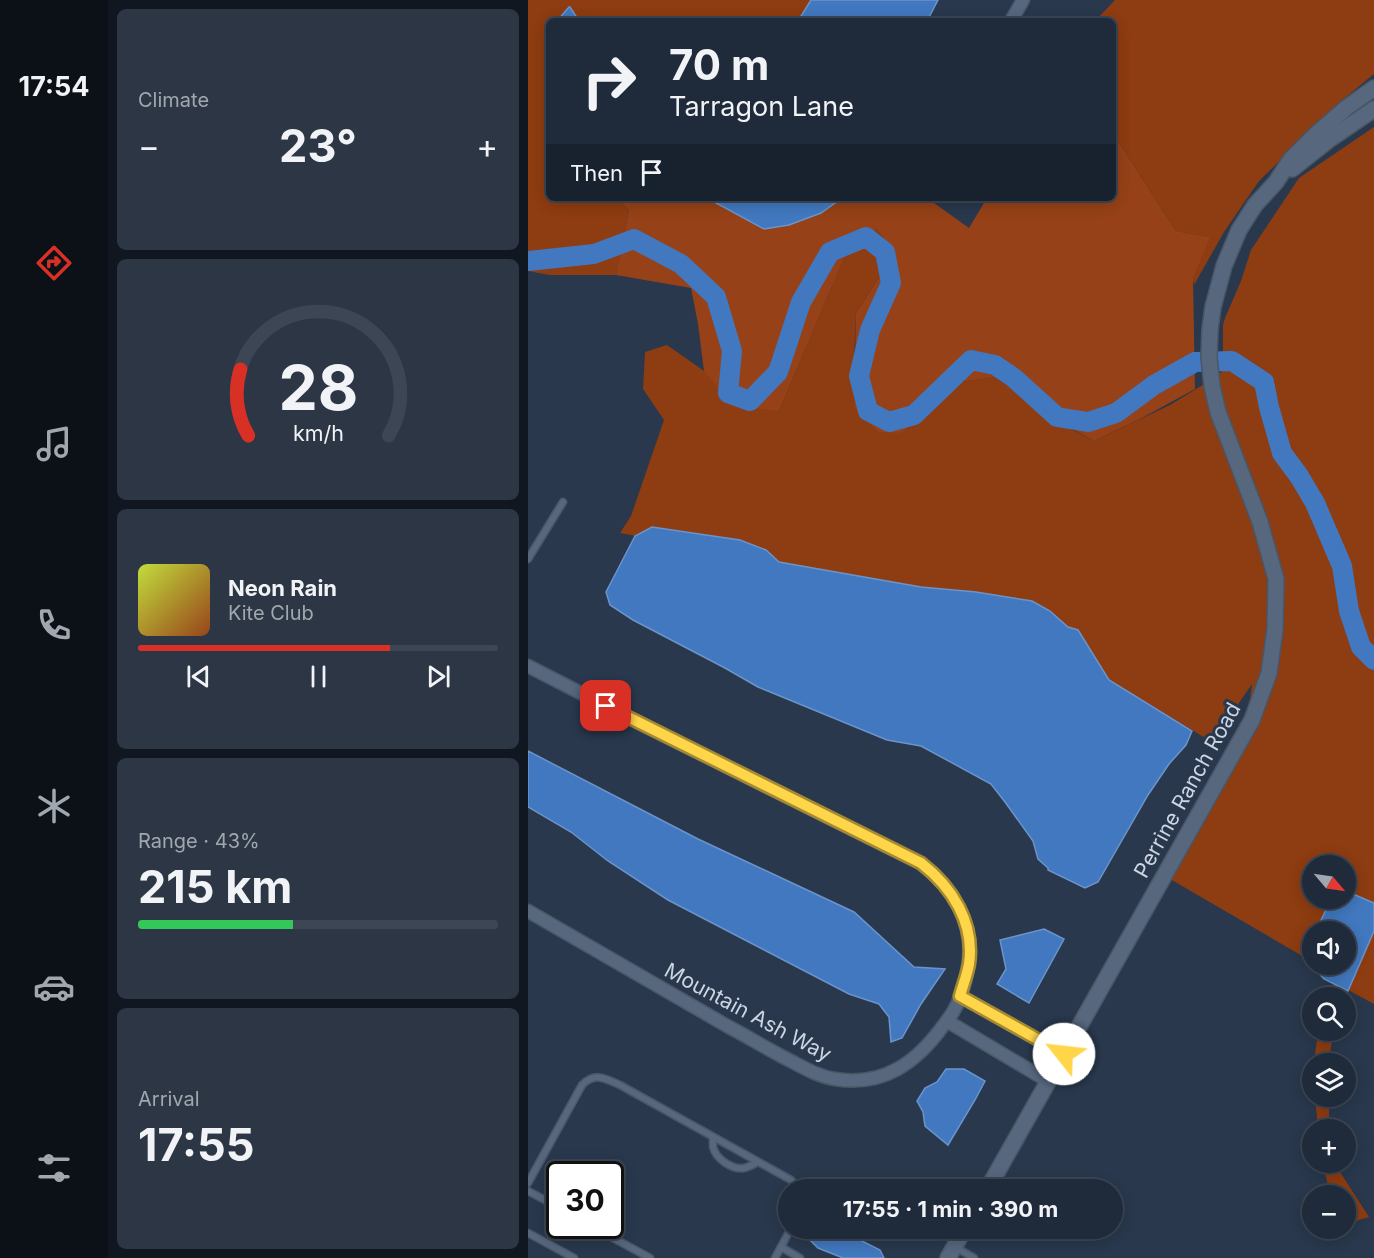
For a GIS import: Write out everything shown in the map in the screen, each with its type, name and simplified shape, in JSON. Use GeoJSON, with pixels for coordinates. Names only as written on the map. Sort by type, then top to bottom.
{"type":"FeatureCollection","features":[{"type":"Feature","properties":{"kind":"street"},"geometry":{"type":"LineString","coordinates":[[1013,18],[1023,0]]}},
{"type":"Feature","properties":{"kind":"street","name":"Perrine Ranch Road"},"geometry":{"type":"LineString","coordinates":[[1276,182],[1291,159],[1314,136],[1346,108],[1374,88]]}},
{"type":"Feature","properties":{"kind":"street","name":"Perrine Ranch Road"},"geometry":{"type":"LineString","coordinates":[[993,1179],[1252,720],[1269,673],[1275,628],[1276,579],[1260,522],[1218,412],[1209,357],[1212,307],[1224,266],[1239,230],[1255,205],[1276,182],[1330,139],[1374,109]]}},
{"type":"Feature","properties":{"kind":"street","name":"Mountain Ash Way"},"geometry":{"type":"LineString","coordinates":[[528,666],[921,863],[938,877],[952,895],[963,916],[969,942],[969,964],[960,996],[950,1016],[920,1054],[902,1067],[880,1076],[858,1080],[835,1079],[809,1071],[766,1048],[528,911]]}},
{"type":"Feature","properties":{"kind":"street"},"geometry":{"type":"LineString","coordinates":[[960,996],[1064,1054]]}},
{"type":"Feature","properties":{"kind":"street"},"geometry":{"type":"LineString","coordinates":[[950,1016],[1048,1081]]}},
{"type":"Feature","properties":{"kind":"street"},"geometry":{"type":"LineString","coordinates":[[951,1253],[959,1239]]}},
{"type":"Feature","properties":{"kind":"lane"},"geometry":{"type":"LineString","coordinates":[[528,559],[563,502]]}},
{"type":"Feature","properties":{"kind":"lane"},"geometry":{"type":"LineString","coordinates":[[528,1183],[582,1085],[588,1079],[597,1077],[620,1085],[789,1179]]}},
{"type":"Feature","properties":{"kind":"lane"},"geometry":{"type":"LineString","coordinates":[[713,1137],[713,1147],[725,1163],[745,1168],[758,1162]]}},
{"type":"Feature","properties":{"kind":"lane"},"geometry":{"type":"LineString","coordinates":[[528,1191],[546,1201]]}},
{"type":"Feature","properties":{"kind":"lane"},"geometry":{"type":"LineString","coordinates":[[528,1233],[574,1258]]}},
{"type":"Feature","properties":{"kind":"lane"},"geometry":{"type":"LineString","coordinates":[[615,1239],[650,1258]]}},
{"type":"Feature","properties":{"kind":"lane"},"geometry":{"type":"LineString","coordinates":[[775,1258],[785,1239]]}},
{"type":"Feature","properties":{"kind":"lane"},"geometry":{"type":"LineString","coordinates":[[781,1247],[800,1258]]}},
{"type":"Feature","properties":{"kind":"lane"},"geometry":{"type":"LineString","coordinates":[[951,1253],[974,1258]]}},
{"type":"Feature","properties":{"kind":"shaded area"},"geometry":{"type":"Polygon","coordinates":[[[528,0],[811,0],[800,18],[577,18],[569,7],[560,18],[546,18],[546,201],[618,201],[629,210],[616,275],[549,275],[528,271],[528,0]]]}},
{"type":"Feature","properties":{"kind":"shaded area"},"geometry":{"type":"Polygon","coordinates":[[[1115,0],[1374,0],[1374,74],[1335,106],[1259,181],[1224,232],[1194,285],[1193,279],[1209,237],[1176,231],[1116,138],[1116,18],[1098,18],[1115,0]]]}},
{"type":"Feature","properties":{"kind":"shaded area"},"geometry":{"type":"Polygon","coordinates":[[[1374,127],[1374,903],[1356,895],[1356,855],[1302,855],[1302,909],[1326,909],[1321,921],[1302,921],[1302,956],[1170,879],[1257,723],[1282,580],[1224,411],[1217,375],[1223,371],[1223,325],[1251,250],[1299,178],[1374,127]]]}},
{"type":"Feature","properties":{"kind":"shaded area"},"geometry":{"type":"Polygon","coordinates":[[[1116,138],[1176,231],[1210,237],[1193,279],[1195,389],[1094,441],[1064,424],[996,377],[960,382],[902,433],[878,432],[854,407],[856,313],[895,252],[876,229],[844,258],[779,411],[733,406],[704,371],[691,288],[616,275],[629,210],[618,201],[713,201],[765,229],[821,213],[838,201],[931,201],[969,228],[985,201],[1116,201],[1116,138]]]}},
{"type":"Feature","properties":{"kind":"shaded area"},"geometry":{"type":"Polygon","coordinates":[[[876,229],[895,252],[856,313],[854,407],[902,433],[960,382],[995,377],[1070,428],[1094,441],[1170,405],[1206,383],[1254,524],[1270,579],[1269,628],[1263,671],[1248,713],[1252,684],[1212,742],[1109,680],[1078,630],[1068,627],[1050,611],[1004,597],[921,587],[779,562],[766,550],[740,540],[669,529],[636,536],[620,533],[631,516],[664,420],[643,389],[645,352],[667,345],[707,373],[779,411],[851,241],[876,229]]]}},
{"type":"Feature","properties":{"kind":"shaded area"},"geometry":{"type":"Polygon","coordinates":[[[1374,931],[1374,1004],[1356,994],[1356,987],[1349,987],[1374,931]]]}},
{"type":"Feature","properties":{"kind":"shaded area"},"geometry":{"type":"Polygon","coordinates":[[[1317,1041],[1332,1041],[1330,1053],[1315,1053],[1317,1041]]]}},
{"type":"Feature","properties":{"kind":"shaded area"},"geometry":{"type":"Polygon","coordinates":[[[1316,1107],[1329,1107],[1329,1119],[1317,1119],[1316,1107]]]}},
{"type":"Feature","properties":{"kind":"shaded area"},"geometry":{"type":"Polygon","coordinates":[[[1325,1173],[1341,1173],[1348,1185],[1328,1185],[1325,1173]]]}},
{"type":"Feature","properties":{"kind":"shaded area"},"geometry":{"type":"Polygon","coordinates":[[[1356,1197],[1369,1217],[1356,1221],[1356,1197]]]}},
{"type":"Feature","properties":{"kind":"water"},"geometry":{"type":"Polygon","coordinates":[[[811,0],[938,0],[929,18],[800,18],[811,0]]]}},
{"type":"Feature","properties":{"kind":"water"},"geometry":{"type":"Polygon","coordinates":[[[569,7],[577,18],[560,18],[569,7]]]}},
{"type":"Feature","properties":{"kind":"water"},"geometry":{"type":"Polygon","coordinates":[[[713,201],[838,201],[821,213],[789,225],[764,229],[713,201]]]}},
{"type":"Feature","properties":{"kind":"water"},"geometry":{"type":"Polygon","coordinates":[[[652,527],[740,540],[766,550],[779,562],[921,587],[976,592],[1032,601],[1050,611],[1068,627],[1078,630],[1109,680],[1192,731],[1186,745],[1169,764],[1148,795],[1098,882],[1085,888],[1048,870],[1038,859],[1033,841],[991,784],[921,746],[887,740],[758,687],[633,620],[610,605],[606,592],[635,536],[652,527]]]}},
{"type":"Feature","properties":{"kind":"water"},"geometry":{"type":"Polygon","coordinates":[[[528,751],[698,839],[854,912],[914,967],[945,969],[921,1004],[902,1038],[891,1042],[889,1017],[879,1004],[849,994],[668,900],[608,861],[571,832],[528,807],[528,751]]]}},
{"type":"Feature","properties":{"kind":"water"},"geometry":{"type":"Polygon","coordinates":[[[1356,895],[1374,903],[1374,931],[1356,973],[1356,921],[1321,921],[1326,909],[1356,909],[1356,895]]]}},
{"type":"Feature","properties":{"kind":"water"},"geometry":{"type":"Polygon","coordinates":[[[1044,929],[1064,939],[1029,1003],[997,984],[1006,969],[1000,940],[1044,929]]]}},
{"type":"Feature","properties":{"kind":"water"},"geometry":{"type":"Polygon","coordinates":[[[1320,975],[1355,975],[1350,987],[1340,987],[1320,975]]]}},
{"type":"Feature","properties":{"kind":"water"},"geometry":{"type":"Polygon","coordinates":[[[946,1069],[964,1069],[985,1081],[948,1145],[925,1126],[923,1112],[917,1101],[925,1088],[937,1082],[946,1069]]]}},
{"type":"Feature","properties":{"kind":"water"},"geometry":{"type":"Polygon","coordinates":[[[809,1239],[862,1239],[880,1250],[884,1258],[843,1258],[818,1248],[809,1239]]]}},
{"type":"Feature","properties":{"kind":"waterway"},"geometry":{"type":"LineString","coordinates":[[528,261],[594,254],[634,239],[681,264],[716,297],[732,351],[728,393],[750,401],[778,372],[801,302],[830,252],[866,237],[885,252],[891,283],[870,330],[859,376],[868,411],[889,422],[914,415],[971,360],[995,365],[1014,378],[1057,417],[1088,422],[1116,413],[1154,385],[1195,362],[1232,361],[1264,382],[1282,453],[1315,503],[1342,566],[1349,611],[1361,647],[1374,660]]}},
{"type":"Feature","properties":{"kind":"route"},"geometry":{"type":"LineString","coordinates":[[606,706],[929,869],[952,895],[966,927],[969,964],[960,996],[1064,1054]]}}]}
